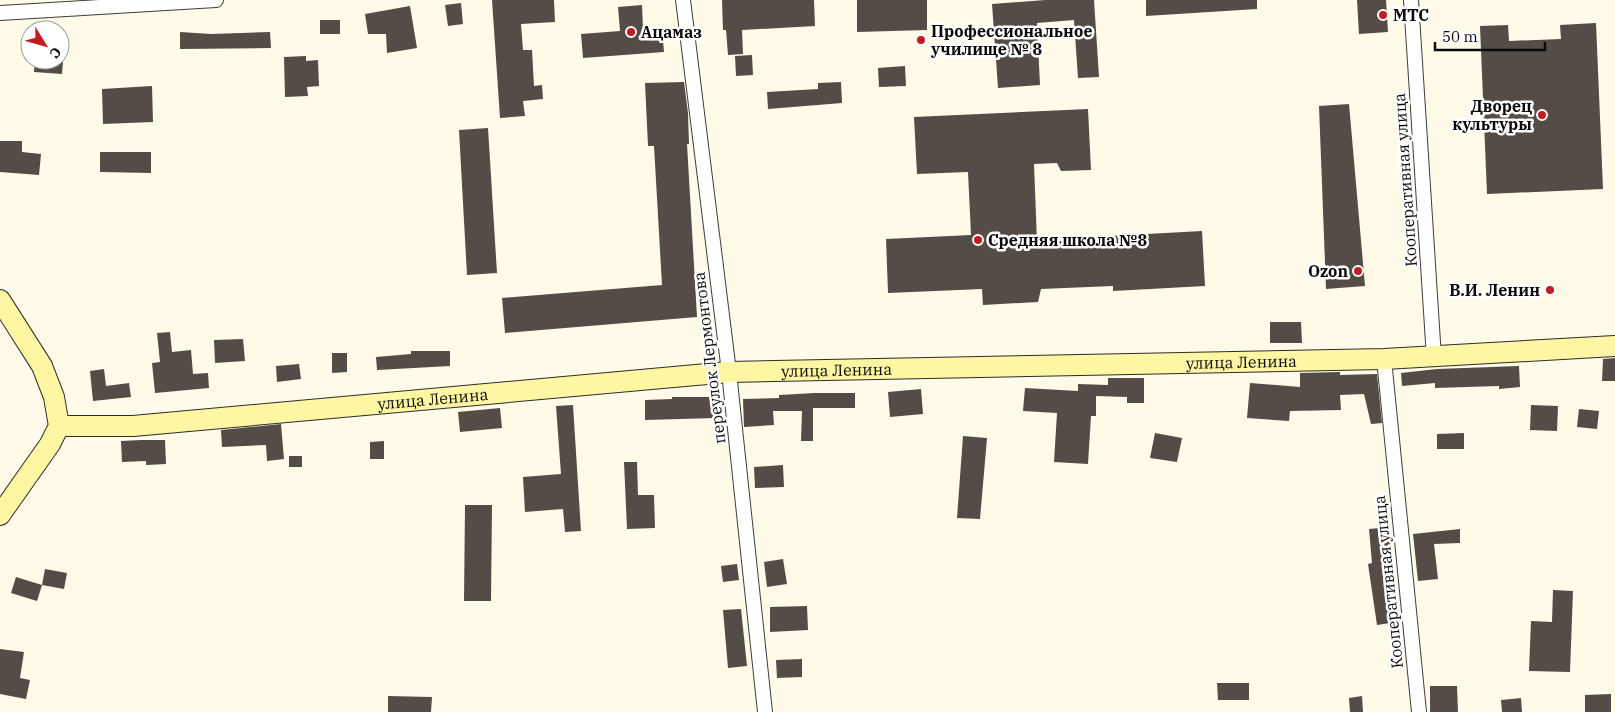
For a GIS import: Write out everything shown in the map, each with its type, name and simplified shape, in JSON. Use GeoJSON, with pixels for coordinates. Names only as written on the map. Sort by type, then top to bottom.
{"type":"FeatureCollection","features":[{"type":"Feature","properties":{"kind":"street"},"geometry":{"type":"LineString","coordinates":[[0,12],[216,0]]}},
{"type":"Feature","properties":{"kind":"street","name":"переулок Лермонтова"},"geometry":{"type":"LineString","coordinates":[[683,0],[729,372],[765,712]]}},
{"type":"Feature","properties":{"kind":"street","name":"Кооперативная улица"},"geometry":{"type":"LineString","coordinates":[[1412,0],[1434,358]]}},
{"type":"Feature","properties":{"kind":"street"},"geometry":{"type":"LineString","coordinates":[[0,300],[42,366],[54,396],[59,426],[50,444],[0,515]]}},
{"type":"Feature","properties":{"kind":"street","name":"улица Ленина"},"geometry":{"type":"LineString","coordinates":[[59,426],[134,426],[729,372],[1434,358],[1615,346]]}},
{"type":"Feature","properties":{"kind":"street","name":"Кооперативная улица"},"geometry":{"type":"LineString","coordinates":[[1384,359],[1419,712]]}},
{"type":"Feature","properties":{"kind":"building"},"geometry":{"type":"Polygon","coordinates":[[[492,0],[554,0],[555,22],[521,24],[523,50],[532,50],[534,86],[542,85],[543,99],[523,101],[525,116],[500,118],[492,0]]]}},
{"type":"Feature","properties":{"kind":"building"},"geometry":{"type":"Polygon","coordinates":[[[722,0],[814,0],[815,26],[742,30],[743,54],[728,55],[726,30],[723,30],[722,0]]]}},
{"type":"Feature","properties":{"kind":"building"},"geometry":{"type":"Polygon","coordinates":[[[857,0],[927,0],[927,30],[857,32],[857,0]]]}},
{"type":"Feature","properties":{"kind":"building"},"geometry":{"type":"Polygon","coordinates":[[[1045,0],[1094,0],[1099,77],[1078,78],[1074,20],[1037,23],[1040,85],[998,88],[992,4],[1045,0]]]}},
{"type":"Feature","properties":{"kind":"building"},"geometry":{"type":"Polygon","coordinates":[[[1146,0],[1257,0],[1257,9],[1146,16],[1146,0]]]}},
{"type":"Feature","properties":{"kind":"building"},"geometry":{"type":"Polygon","coordinates":[[[1357,0],[1386,0],[1388,32],[1359,34],[1357,0]]]}},
{"type":"Feature","properties":{"kind":"building"},"geometry":{"type":"Polygon","coordinates":[[[461,3],[463,24],[448,26],[445,5],[461,3]]]}},
{"type":"Feature","properties":{"kind":"building","name":"Ацамаз"},"geometry":{"type":"Polygon","coordinates":[[[642,5],[643,29],[662,28],[664,52],[583,58],[581,34],[620,31],[618,7],[642,5]]]}},
{"type":"Feature","properties":{"kind":"building"},"geometry":{"type":"Polygon","coordinates":[[[410,6],[417,48],[387,53],[386,34],[368,34],[365,14],[410,6]]]}},
{"type":"Feature","properties":{"kind":"building"},"geometry":{"type":"Polygon","coordinates":[[[320,20],[340,20],[340,34],[320,34],[320,20]]]}},
{"type":"Feature","properties":{"kind":"building","name":"Дворец культуры"},"geometry":{"type":"Polygon","coordinates":[[[1596,23],[1603,189],[1487,194],[1480,26],[1508,25],[1509,41],[1561,39],[1560,25],[1596,23]]]}},
{"type":"Feature","properties":{"kind":"building"},"geometry":{"type":"Polygon","coordinates":[[[180,32],[211,34],[270,32],[271,48],[180,49],[180,32]]]}},
{"type":"Feature","properties":{"kind":"building"},"geometry":{"type":"Polygon","coordinates":[[[752,55],[753,75],[736,76],[735,56],[752,55]]]}},
{"type":"Feature","properties":{"kind":"building"},"geometry":{"type":"Polygon","coordinates":[[[306,56],[306,61],[318,60],[319,86],[307,87],[308,96],[285,97],[284,57],[306,56]]]}},
{"type":"Feature","properties":{"kind":"building"},"geometry":{"type":"Polygon","coordinates":[[[905,66],[906,86],[879,87],[878,68],[905,66]]]}},
{"type":"Feature","properties":{"kind":"building"},"geometry":{"type":"Polygon","coordinates":[[[34,70],[62,70],[62,74],[34,72],[34,70]]]}},
{"type":"Feature","properties":{"kind":"building"},"geometry":{"type":"Polygon","coordinates":[[[684,82],[688,113],[689,144],[687,144],[697,317],[505,333],[502,298],[662,285],[654,146],[648,146],[645,83],[684,82]]]}},
{"type":"Feature","properties":{"kind":"building"},"geometry":{"type":"Polygon","coordinates":[[[841,82],[842,103],[768,109],[767,92],[818,89],[818,83],[841,82]]]}},
{"type":"Feature","properties":{"kind":"building"},"geometry":{"type":"Polygon","coordinates":[[[152,86],[153,122],[103,124],[102,89],[152,86]]]}},
{"type":"Feature","properties":{"kind":"building"},"geometry":{"type":"Polygon","coordinates":[[[1349,104],[1365,286],[1326,289],[1319,106],[1349,104]]]}},
{"type":"Feature","properties":{"kind":"building"},"geometry":{"type":"Polygon","coordinates":[[[1088,109],[1091,170],[1061,171],[1057,163],[1034,164],[1037,242],[1111,239],[1110,236],[1202,231],[1205,286],[1113,291],[1113,286],[1041,289],[1038,302],[983,305],[982,289],[888,293],[886,239],[971,235],[968,172],[917,174],[914,117],[1088,109]]]}},
{"type":"Feature","properties":{"kind":"building"},"geometry":{"type":"Polygon","coordinates":[[[488,128],[497,273],[467,275],[459,130],[488,128]]]}},
{"type":"Feature","properties":{"kind":"building"},"geometry":{"type":"Polygon","coordinates":[[[0,141],[22,141],[22,152],[41,154],[39,175],[0,172],[0,141]]]}},
{"type":"Feature","properties":{"kind":"building"},"geometry":{"type":"Polygon","coordinates":[[[100,152],[151,152],[151,173],[100,172],[100,152]]]}},
{"type":"Feature","properties":{"kind":"building"},"geometry":{"type":"Polygon","coordinates":[[[1270,322],[1301,322],[1302,343],[1270,343],[1270,322]]]}},
{"type":"Feature","properties":{"kind":"building"},"geometry":{"type":"Polygon","coordinates":[[[170,332],[172,352],[191,350],[193,374],[208,373],[209,388],[155,393],[152,363],[160,362],[157,333],[170,332]]]}},
{"type":"Feature","properties":{"kind":"building"},"geometry":{"type":"Polygon","coordinates":[[[243,339],[245,361],[215,363],[214,340],[243,339]]]}},
{"type":"Feature","properties":{"kind":"building"},"geometry":{"type":"Polygon","coordinates":[[[411,351],[450,351],[450,366],[377,370],[376,357],[411,354],[411,351]]]}},
{"type":"Feature","properties":{"kind":"building"},"geometry":{"type":"Polygon","coordinates":[[[332,353],[347,353],[347,372],[332,373],[332,353]]]}},
{"type":"Feature","properties":{"kind":"building"},"geometry":{"type":"Polygon","coordinates":[[[1615,358],[1615,381],[1602,381],[1603,359],[1615,358]]]}},
{"type":"Feature","properties":{"kind":"building"},"geometry":{"type":"Polygon","coordinates":[[[299,364],[301,379],[277,382],[276,366],[299,364]]]}},
{"type":"Feature","properties":{"kind":"building"},"geometry":{"type":"Polygon","coordinates":[[[1519,366],[1520,387],[1499,389],[1499,386],[1435,388],[1435,383],[1402,386],[1401,373],[1437,369],[1519,366]]]}},
{"type":"Feature","properties":{"kind":"building"},"geometry":{"type":"Polygon","coordinates":[[[104,369],[106,386],[129,383],[131,397],[93,401],[90,371],[104,369]]]}},
{"type":"Feature","properties":{"kind":"building"},"geometry":{"type":"Polygon","coordinates":[[[1340,372],[1340,375],[1377,374],[1382,423],[1371,424],[1364,394],[1340,395],[1341,410],[1290,411],[1289,421],[1247,418],[1250,383],[1300,387],[1300,373],[1340,372]]]}},
{"type":"Feature","properties":{"kind":"building"},"geometry":{"type":"Polygon","coordinates":[[[1108,378],[1144,378],[1144,403],[1127,403],[1127,397],[1096,396],[1096,416],[1091,416],[1088,464],[1054,462],[1057,413],[1023,411],[1025,388],[1078,391],[1078,384],[1108,385],[1108,378]]]}},
{"type":"Feature","properties":{"kind":"building"},"geometry":{"type":"Polygon","coordinates":[[[921,389],[923,414],[890,417],[888,392],[921,389]]]}},
{"type":"Feature","properties":{"kind":"building"},"geometry":{"type":"Polygon","coordinates":[[[855,393],[855,408],[813,408],[813,441],[801,441],[802,411],[773,411],[774,425],[744,427],[743,399],[779,398],[779,395],[855,393]]]}},
{"type":"Feature","properties":{"kind":"building"},"geometry":{"type":"Polygon","coordinates":[[[672,397],[716,397],[716,418],[645,420],[645,400],[672,399],[672,397]]]}},
{"type":"Feature","properties":{"kind":"building"},"geometry":{"type":"Polygon","coordinates":[[[573,405],[581,531],[565,532],[563,509],[525,512],[523,477],[561,474],[556,406],[573,405]]]}},
{"type":"Feature","properties":{"kind":"building"},"geometry":{"type":"Polygon","coordinates":[[[1531,405],[1558,406],[1557,431],[1530,430],[1531,405]]]}},
{"type":"Feature","properties":{"kind":"building"},"geometry":{"type":"Polygon","coordinates":[[[500,408],[502,428],[460,432],[458,412],[500,408]]]}},
{"type":"Feature","properties":{"kind":"building"},"geometry":{"type":"Polygon","coordinates":[[[1579,409],[1599,411],[1597,429],[1577,427],[1579,409]]]}},
{"type":"Feature","properties":{"kind":"building"},"geometry":{"type":"Polygon","coordinates":[[[281,424],[284,459],[267,461],[266,445],[222,447],[221,430],[281,424]]]}},
{"type":"Feature","properties":{"kind":"building"},"geometry":{"type":"Polygon","coordinates":[[[1155,433],[1182,438],[1177,462],[1150,458],[1155,433]]]}},
{"type":"Feature","properties":{"kind":"building"},"geometry":{"type":"Polygon","coordinates":[[[1464,433],[1464,449],[1437,449],[1437,434],[1464,433]]]}},
{"type":"Feature","properties":{"kind":"building"},"geometry":{"type":"Polygon","coordinates":[[[963,436],[987,438],[980,519],[957,518],[963,436]]]}},
{"type":"Feature","properties":{"kind":"building"},"geometry":{"type":"Polygon","coordinates":[[[165,440],[166,464],[146,465],[146,461],[122,462],[121,441],[165,440]]]}},
{"type":"Feature","properties":{"kind":"building"},"geometry":{"type":"Polygon","coordinates":[[[384,441],[384,459],[370,459],[370,442],[384,441]]]}},
{"type":"Feature","properties":{"kind":"building"},"geometry":{"type":"Polygon","coordinates":[[[289,456],[302,456],[302,467],[289,467],[289,456]]]}},
{"type":"Feature","properties":{"kind":"building"},"geometry":{"type":"Polygon","coordinates":[[[624,462],[637,462],[638,495],[654,495],[655,528],[627,529],[624,462]]]}},
{"type":"Feature","properties":{"kind":"building"},"geometry":{"type":"Polygon","coordinates":[[[783,465],[784,487],[755,488],[754,467],[783,465]]]}},
{"type":"Feature","properties":{"kind":"building"},"geometry":{"type":"Polygon","coordinates":[[[465,505],[492,505],[491,601],[464,601],[465,505]]]}},
{"type":"Feature","properties":{"kind":"building"},"geometry":{"type":"Polygon","coordinates":[[[1390,527],[1391,581],[1397,622],[1377,625],[1368,564],[1372,563],[1369,529],[1390,527]]]}},
{"type":"Feature","properties":{"kind":"building"},"geometry":{"type":"Polygon","coordinates":[[[1460,529],[1460,543],[1434,544],[1438,579],[1418,581],[1413,534],[1460,529]]]}},
{"type":"Feature","properties":{"kind":"building"},"geometry":{"type":"Polygon","coordinates":[[[783,559],[787,584],[767,587],[764,562],[783,559]]]}},
{"type":"Feature","properties":{"kind":"building"},"geometry":{"type":"Polygon","coordinates":[[[737,564],[739,580],[723,582],[721,566],[737,564]]]}},
{"type":"Feature","properties":{"kind":"building"},"geometry":{"type":"Polygon","coordinates":[[[45,569],[67,573],[64,589],[42,585],[45,569]]]}},
{"type":"Feature","properties":{"kind":"building"},"geometry":{"type":"Polygon","coordinates":[[[16,577],[42,585],[37,601],[11,593],[16,577]]]}},
{"type":"Feature","properties":{"kind":"building"},"geometry":{"type":"Polygon","coordinates":[[[1553,590],[1573,591],[1570,672],[1529,671],[1531,621],[1552,622],[1553,590]]]}},
{"type":"Feature","properties":{"kind":"building"},"geometry":{"type":"Polygon","coordinates":[[[807,606],[808,630],[770,632],[770,607],[807,606]]]}},
{"type":"Feature","properties":{"kind":"building"},"geometry":{"type":"Polygon","coordinates":[[[741,609],[747,666],[728,668],[723,610],[741,609]]]}},
{"type":"Feature","properties":{"kind":"building"},"geometry":{"type":"Polygon","coordinates":[[[0,649],[24,652],[20,678],[30,680],[26,699],[0,694],[0,649]]]}},
{"type":"Feature","properties":{"kind":"building"},"geometry":{"type":"Polygon","coordinates":[[[802,659],[802,677],[777,678],[776,660],[802,659]]]}},
{"type":"Feature","properties":{"kind":"building"},"geometry":{"type":"Polygon","coordinates":[[[1217,683],[1249,683],[1249,700],[1218,700],[1217,683]]]}},
{"type":"Feature","properties":{"kind":"building"},"geometry":{"type":"Polygon","coordinates":[[[1430,686],[1457,686],[1458,712],[1430,712],[1430,686]]]}},
{"type":"Feature","properties":{"kind":"building"},"geometry":{"type":"Polygon","coordinates":[[[1611,694],[1611,712],[1585,712],[1585,695],[1611,694]]]}},
{"type":"Feature","properties":{"kind":"building"},"geometry":{"type":"Polygon","coordinates":[[[388,696],[432,697],[431,712],[388,712],[388,696]]]}},
{"type":"Feature","properties":{"kind":"building"},"geometry":{"type":"Polygon","coordinates":[[[1362,696],[1363,712],[1350,712],[1349,698],[1362,696]]]}},
{"type":"Feature","properties":{"kind":"building"},"geometry":{"type":"Polygon","coordinates":[[[1521,698],[1522,712],[1502,712],[1501,700],[1521,698]]]}},
{"type":"Feature","properties":{"kind":"place","name":"МТС"},"geometry":{"type":"Point","coordinates":[1383,15]}},
{"type":"Feature","properties":{"kind":"place","name":"Ацамаз"},"geometry":{"type":"Point","coordinates":[631,32]}},
{"type":"Feature","properties":{"kind":"place","name":"Профессиональное училище № 8"},"geometry":{"type":"Point","coordinates":[921,40]}},
{"type":"Feature","properties":{"kind":"place","name":"Дворец культуры"},"geometry":{"type":"Point","coordinates":[1542,115]}},
{"type":"Feature","properties":{"kind":"place","name":"Средняя школа №8"},"geometry":{"type":"Point","coordinates":[978,240]}},
{"type":"Feature","properties":{"kind":"place","name":"Ozon"},"geometry":{"type":"Point","coordinates":[1358,271]}},
{"type":"Feature","properties":{"kind":"place","name":"В.И. Ленин"},"geometry":{"type":"Point","coordinates":[1550,290]}}]}
